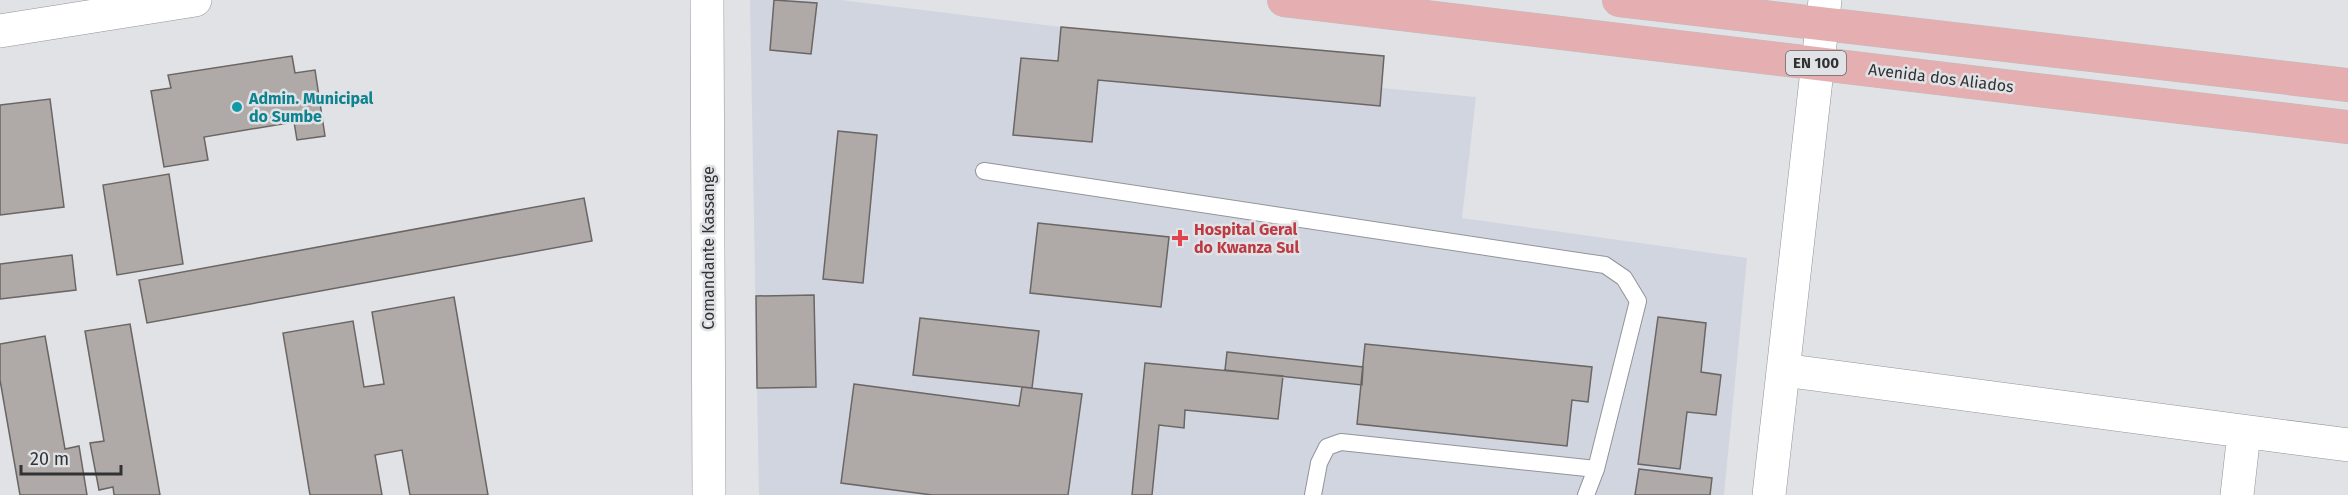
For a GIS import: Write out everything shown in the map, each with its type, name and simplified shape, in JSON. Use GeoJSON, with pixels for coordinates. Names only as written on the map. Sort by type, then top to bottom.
{"type":"FeatureCollection","features":[{"type":"Feature","properties":{"kind":"main road","name":"Avenida dos Aliados"},"geometry":{"type":"LineString","coordinates":[[1284,0],[2348,127]]}},
{"type":"Feature","properties":{"kind":"main road","name":"EN 100"},"geometry":{"type":"LineString","coordinates":[[1619,0],[1823,12],[2348,85]]}},
{"type":"Feature","properties":{"kind":"street"},"geometry":{"type":"LineString","coordinates":[[0,31],[195,0]]}},
{"type":"Feature","properties":{"kind":"street","name":"Comandante Kassange"},"geometry":{"type":"LineString","coordinates":[[707,0],[709,495]]}},
{"type":"Feature","properties":{"kind":"street"},"geometry":{"type":"LineString","coordinates":[[1768,495],[1823,12]]}},
{"type":"Feature","properties":{"kind":"street"},"geometry":{"type":"LineString","coordinates":[[1783,370],[2348,445]]}},
{"type":"Feature","properties":{"kind":"street"},"geometry":{"type":"LineString","coordinates":[[2237,495],[2244,433]]}},
{"type":"Feature","properties":{"kind":"lane"},"geometry":{"type":"LineString","coordinates":[[984,171],[1605,265],[1624,278],[1638,301],[1596,469],[1586,495]]}},
{"type":"Feature","properties":{"kind":"lane"},"geometry":{"type":"LineString","coordinates":[[1313,495],[1318,462],[1327,447],[1341,442],[1596,469]]}},
{"type":"Feature","properties":{"kind":"shaded area","name":"Hospital Geral do Kwanza Sul"},"geometry":{"type":"Polygon","coordinates":[[[750,0],[841,0],[1061,27],[1384,56],[1382,88],[1476,97],[1462,218],[1747,258],[1724,495],[759,495],[750,0]]]}},
{"type":"Feature","properties":{"kind":"building"},"geometry":{"type":"Polygon","coordinates":[[[774,0],[817,3],[811,54],[770,50],[774,0]]]}},
{"type":"Feature","properties":{"kind":"building"},"geometry":{"type":"Polygon","coordinates":[[[1061,27],[1384,56],[1380,106],[1098,80],[1092,142],[1013,135],[1021,58],[1058,61],[1061,27]]]}},
{"type":"Feature","properties":{"kind":"building","name":"Admin. Municipal do Sumbe"},"geometry":{"type":"Polygon","coordinates":[[[292,56],[295,73],[315,70],[325,136],[297,140],[294,122],[204,137],[208,160],[164,167],[151,91],[171,88],[168,75],[292,56]]]}},
{"type":"Feature","properties":{"kind":"building"},"geometry":{"type":"Polygon","coordinates":[[[50,99],[64,207],[0,215],[0,105],[50,99]]]}},
{"type":"Feature","properties":{"kind":"building"},"geometry":{"type":"Polygon","coordinates":[[[838,131],[877,135],[863,283],[823,279],[838,131]]]}},
{"type":"Feature","properties":{"kind":"building"},"geometry":{"type":"Polygon","coordinates":[[[169,174],[183,264],[117,275],[103,185],[169,174]]]}},
{"type":"Feature","properties":{"kind":"building"},"geometry":{"type":"Polygon","coordinates":[[[584,198],[592,241],[147,323],[139,280],[584,198]]]}},
{"type":"Feature","properties":{"kind":"building"},"geometry":{"type":"Polygon","coordinates":[[[1038,223],[1169,237],[1161,307],[1030,293],[1038,223]]]}},
{"type":"Feature","properties":{"kind":"building"},"geometry":{"type":"Polygon","coordinates":[[[72,255],[76,290],[0,299],[0,264],[72,255]]]}},
{"type":"Feature","properties":{"kind":"building"},"geometry":{"type":"Polygon","coordinates":[[[814,295],[816,387],[757,388],[756,296],[814,295]]]}},
{"type":"Feature","properties":{"kind":"building"},"geometry":{"type":"Polygon","coordinates":[[[454,297],[488,495],[410,495],[402,450],[375,455],[382,495],[310,495],[283,333],[353,321],[364,387],[384,384],[372,312],[454,297]]]}},
{"type":"Feature","properties":{"kind":"building"},"geometry":{"type":"Polygon","coordinates":[[[1658,317],[1706,323],[1701,372],[1721,375],[1716,415],[1687,412],[1680,469],[1638,464],[1658,317]]]}},
{"type":"Feature","properties":{"kind":"building"},"geometry":{"type":"Polygon","coordinates":[[[920,318],[1039,331],[1032,388],[913,375],[920,318]]]}},
{"type":"Feature","properties":{"kind":"building"},"geometry":{"type":"Polygon","coordinates":[[[130,324],[160,495],[114,495],[113,487],[99,490],[90,443],[104,441],[85,331],[130,324]]]}},
{"type":"Feature","properties":{"kind":"building"},"geometry":{"type":"Polygon","coordinates":[[[45,336],[65,449],[79,446],[87,495],[20,495],[0,380],[0,344],[45,336]]]}},
{"type":"Feature","properties":{"kind":"building"},"geometry":{"type":"Polygon","coordinates":[[[1365,344],[1592,367],[1588,402],[1572,400],[1567,446],[1357,424],[1365,344]]]}},
{"type":"Feature","properties":{"kind":"building"},"geometry":{"type":"Polygon","coordinates":[[[1227,352],[1363,367],[1362,385],[1225,370],[1227,352]]]}},
{"type":"Feature","properties":{"kind":"building"},"geometry":{"type":"Polygon","coordinates":[[[1145,363],[1283,376],[1278,419],[1185,410],[1184,428],[1159,425],[1152,495],[1132,495],[1145,363]]]}},
{"type":"Feature","properties":{"kind":"building"},"geometry":{"type":"Polygon","coordinates":[[[854,384],[1019,406],[1022,387],[1082,394],[1068,495],[932,495],[841,483],[854,384]]]}},
{"type":"Feature","properties":{"kind":"building"},"geometry":{"type":"Polygon","coordinates":[[[1639,469],[1712,478],[1710,495],[1635,495],[1639,469]]]}},
{"type":"Feature","properties":{"kind":"place","name":"Admin. Municipal do Sumbe"},"geometry":{"type":"Point","coordinates":[237,107]}},
{"type":"Feature","properties":{"kind":"place","name":"Hospital Geral do Kwanza Sul"},"geometry":{"type":"Point","coordinates":[1180,238]}}]}
